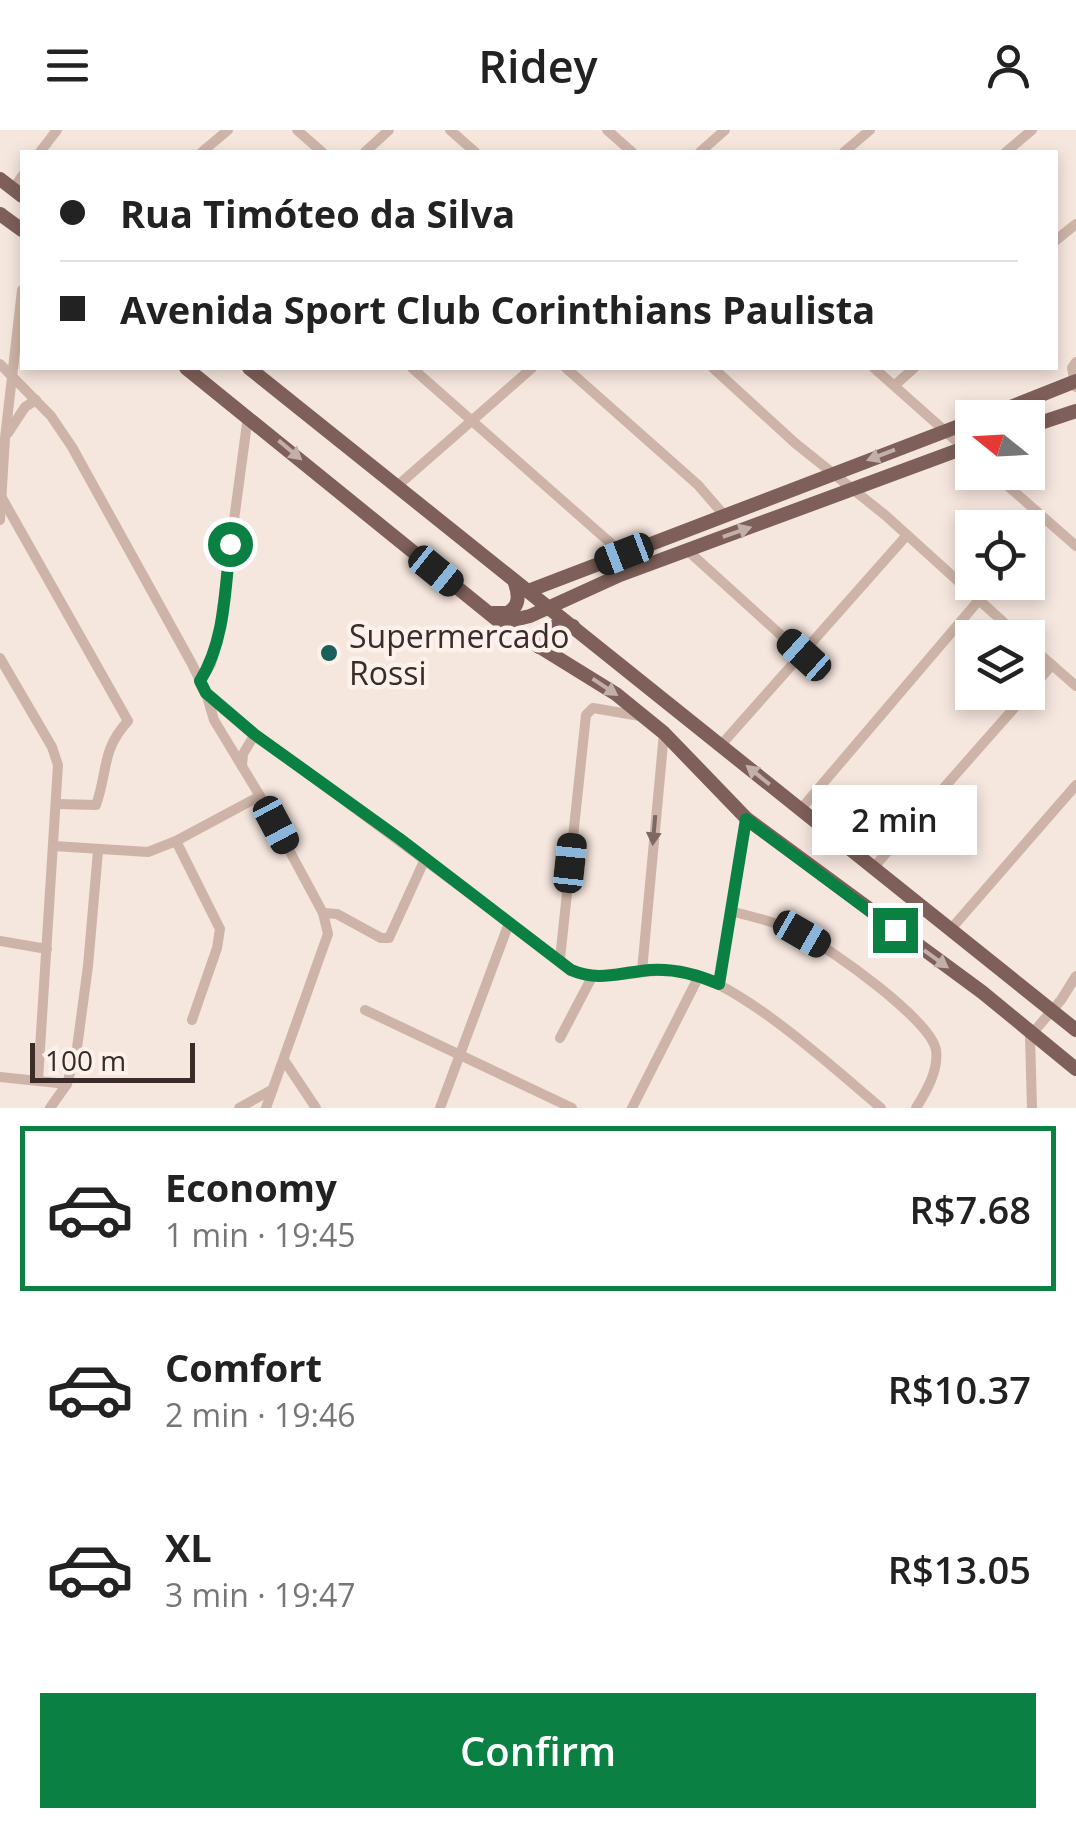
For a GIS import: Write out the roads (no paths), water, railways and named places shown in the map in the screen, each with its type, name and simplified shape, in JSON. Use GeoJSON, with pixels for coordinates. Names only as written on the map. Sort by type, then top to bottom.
{"type":"FeatureCollection","features":[{"type":"Feature","properties":{"kind":"main road"},"geometry":{"type":"LineString","coordinates":[[0,179],[19,187]]}},
{"type":"Feature","properties":{"kind":"main road"},"geometry":{"type":"LineString","coordinates":[[189,370],[500,623],[644,716],[746,819],[1076,1069]]}},
{"type":"Feature","properties":{"kind":"main road"},"geometry":{"type":"LineString","coordinates":[[251,370],[1076,1030]]}},
{"type":"Feature","properties":{"kind":"main road"},"geometry":{"type":"LineString","coordinates":[[1032,400],[1075,384]]}},
{"type":"Feature","properties":{"kind":"main road"},"geometry":{"type":"LineString","coordinates":[[1045,421],[1076,410]]}},
{"type":"Feature","properties":{"kind":"main road"},"geometry":{"type":"LineString","coordinates":[[522,587],[624,554],[955,428]]}},
{"type":"Feature","properties":{"kind":"main road"},"geometry":{"type":"LineString","coordinates":[[500,623],[514,622],[687,550],[955,454]]}},
{"type":"Feature","properties":{"kind":"main road"},"geometry":{"type":"LineString","coordinates":[[488,612],[512,611],[522,587]]}},
{"type":"Feature","properties":{"kind":"main road"},"geometry":{"type":"LineString","coordinates":[[539,647],[554,626],[574,626]]}},
{"type":"Feature","properties":{"kind":"street"},"geometry":{"type":"LineString","coordinates":[[42,150],[57,130]]}},
{"type":"Feature","properties":{"kind":"street"},"geometry":{"type":"LineString","coordinates":[[204,150],[228,130]]}},
{"type":"Feature","properties":{"kind":"street"},"geometry":{"type":"LineString","coordinates":[[297,130],[320,150]]}},
{"type":"Feature","properties":{"kind":"street"},"geometry":{"type":"LineString","coordinates":[[367,150],[390,130]]}},
{"type":"Feature","properties":{"kind":"street"},"geometry":{"type":"LineString","coordinates":[[450,130],[472,150]]}},
{"type":"Feature","properties":{"kind":"street"},"geometry":{"type":"LineString","coordinates":[[607,130],[630,150]]}},
{"type":"Feature","properties":{"kind":"street"},"geometry":{"type":"LineString","coordinates":[[702,150],[725,130]]}},
{"type":"Feature","properties":{"kind":"street"},"geometry":{"type":"LineString","coordinates":[[846,150],[870,130]]}},
{"type":"Feature","properties":{"kind":"street"},"geometry":{"type":"LineString","coordinates":[[1008,150],[1032,130]]}},
{"type":"Feature","properties":{"kind":"street"},"geometry":{"type":"LineString","coordinates":[[0,520],[2,452],[20,309]]}},
{"type":"Feature","properties":{"kind":"street"},"geometry":{"type":"LineString","coordinates":[[1075,384],[1072,368],[1076,362]]}},
{"type":"Feature","properties":{"kind":"street"},"geometry":{"type":"LineString","coordinates":[[0,364],[36,400],[72,447],[200,681],[214,720],[323,913],[328,934],[266,1108]]}},
{"type":"Feature","properties":{"kind":"street"},"geometry":{"type":"LineString","coordinates":[[414,370],[624,554]]}},
{"type":"Feature","properties":{"kind":"street"},"geometry":{"type":"LineString","coordinates":[[396,487],[530,370]]}},
{"type":"Feature","properties":{"kind":"street"},"geometry":{"type":"LineString","coordinates":[[568,370],[698,485],[724,515]]}},
{"type":"Feature","properties":{"kind":"street"},"geometry":{"type":"LineString","coordinates":[[714,370],[955,579]]}},
{"type":"Feature","properties":{"kind":"street"},"geometry":{"type":"LineString","coordinates":[[876,370],[955,439]]}},
{"type":"Feature","properties":{"kind":"street"},"geometry":{"type":"LineString","coordinates":[[894,385],[912,370]]}},
{"type":"Feature","properties":{"kind":"street"},"geometry":{"type":"LineString","coordinates":[[5,438],[25,407],[36,400]]}},
{"type":"Feature","properties":{"kind":"street"},"geometry":{"type":"LineString","coordinates":[[200,681],[211,664],[218,640],[248,416]]}},
{"type":"Feature","properties":{"kind":"street"},"geometry":{"type":"LineString","coordinates":[[1012,490],[1076,546]]}},
{"type":"Feature","properties":{"kind":"street"},"geometry":{"type":"LineString","coordinates":[[2,498],[128,721],[106,753],[96,805],[58,804]]}},
{"type":"Feature","properties":{"kind":"street"},"geometry":{"type":"LineString","coordinates":[[721,745],[907,535]]}},
{"type":"Feature","properties":{"kind":"street"},"geometry":{"type":"LineString","coordinates":[[687,550],[804,655]]}},
{"type":"Feature","properties":{"kind":"street"},"geometry":{"type":"LineString","coordinates":[[801,810],[978,600],[1000,620]]}},
{"type":"Feature","properties":{"kind":"street"},"geometry":{"type":"LineString","coordinates":[[0,658],[56,756],[58,804],[38,1080]]}},
{"type":"Feature","properties":{"kind":"street"},"geometry":{"type":"LineString","coordinates":[[1045,659],[1076,686]]}},
{"type":"Feature","properties":{"kind":"street"},"geometry":{"type":"LineString","coordinates":[[874,868],[1052,665]]}},
{"type":"Feature","properties":{"kind":"street"},"geometry":{"type":"LineString","coordinates":[[206,693],[254,734],[571,970],[592,977],[673,970],[719,984],[804,1043],[882,1108]]}},
{"type":"Feature","properties":{"kind":"street"},"geometry":{"type":"LineString","coordinates":[[560,959],[586,715],[593,708],[644,716]]}},
{"type":"Feature","properties":{"kind":"street"},"geometry":{"type":"LineString","coordinates":[[642,970],[664,733]]}},
{"type":"Feature","properties":{"kind":"street"},"geometry":{"type":"LineString","coordinates":[[242,767],[242,754],[254,734]]}},
{"type":"Feature","properties":{"kind":"street"},"geometry":{"type":"LineString","coordinates":[[951,929],[1076,786]]}},
{"type":"Feature","properties":{"kind":"street"},"geometry":{"type":"LineString","coordinates":[[54,846],[148,852],[260,796]]}},
{"type":"Feature","properties":{"kind":"street"},"geometry":{"type":"LineString","coordinates":[[719,984],[746,819]]}},
{"type":"Feature","properties":{"kind":"street"},"geometry":{"type":"LineString","coordinates":[[176,841],[220,929],[192,1020]]}},
{"type":"Feature","properties":{"kind":"street"},"geometry":{"type":"LineString","coordinates":[[50,1108],[66,1084],[82,1022],[98,851]]}},
{"type":"Feature","properties":{"kind":"street"},"geometry":{"type":"LineString","coordinates":[[323,913],[336,914],[381,938],[389,938],[425,859]]}},
{"type":"Feature","properties":{"kind":"street"},"geometry":{"type":"LineString","coordinates":[[730,911],[788,928],[822,946],[918,1022],[936,1052],[933,1074],[916,1108]]}},
{"type":"Feature","properties":{"kind":"street"},"geometry":{"type":"LineString","coordinates":[[440,1108],[509,923]]}},
{"type":"Feature","properties":{"kind":"street"},"geometry":{"type":"LineString","coordinates":[[0,941],[47,948]]}},
{"type":"Feature","properties":{"kind":"street"},"geometry":{"type":"LineString","coordinates":[[632,1108],[699,976]]}},
{"type":"Feature","properties":{"kind":"street"},"geometry":{"type":"LineString","coordinates":[[1032,1108],[1028,1044],[1032,1032],[1052,1012],[1076,976]]}},
{"type":"Feature","properties":{"kind":"street"},"geometry":{"type":"LineString","coordinates":[[560,1038],[592,977]]}},
{"type":"Feature","properties":{"kind":"street"},"geometry":{"type":"LineString","coordinates":[[365,1010],[572,1108]]}},
{"type":"Feature","properties":{"kind":"street"},"geometry":{"type":"LineString","coordinates":[[284,1060],[316,1108]]}},
{"type":"Feature","properties":{"kind":"street"},"geometry":{"type":"LineString","coordinates":[[0,1077],[66,1084]]}},
{"type":"Feature","properties":{"kind":"street"},"geometry":{"type":"LineString","coordinates":[[239,1108],[273,1089]]}},
{"type":"Feature","properties":{"kind":"place","name":"Supermercado Rossi"},"geometry":{"type":"Point","coordinates":[329,653]}}]}
